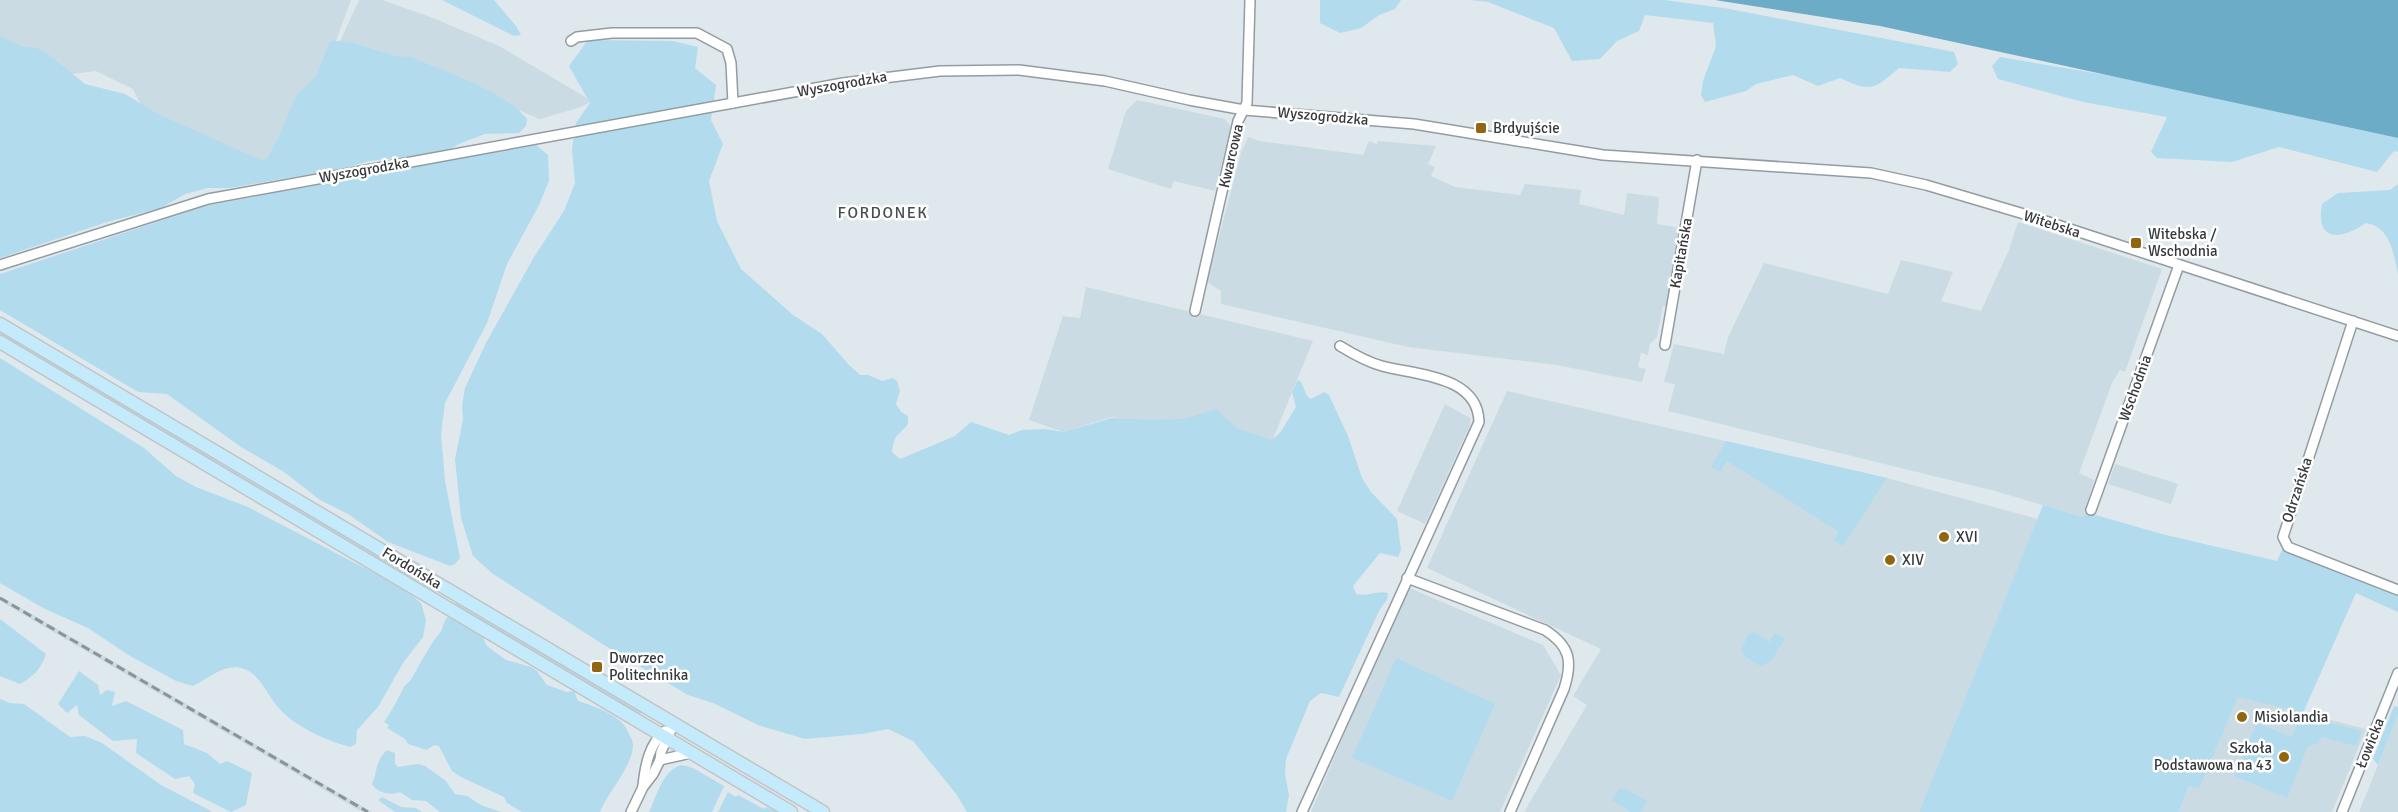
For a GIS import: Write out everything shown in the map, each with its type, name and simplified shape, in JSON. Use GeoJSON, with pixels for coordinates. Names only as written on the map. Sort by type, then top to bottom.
{"type":"FeatureCollection","features":[{"type":"Feature","properties":{"kind":"main road","name":"Fordońska"},"geometry":{"type":"LineString","coordinates":[[0,324],[823,812]]}},
{"type":"Feature","properties":{"kind":"main road","name":"Fordońska"},"geometry":{"type":"LineString","coordinates":[[0,342],[791,812]]}},
{"type":"Feature","properties":{"kind":"street","name":"Kwarcowa"},"geometry":{"type":"LineString","coordinates":[[1198,310],[1238,121],[1247,103],[1250,0]]}},
{"type":"Feature","properties":{"kind":"street"},"geometry":{"type":"LineString","coordinates":[[571,42],[577,37],[612,33],[697,33],[727,49],[731,63],[733,103]]}},
{"type":"Feature","properties":{"kind":"street","name":"Wyszogrodzka"},"geometry":{"type":"LineString","coordinates":[[0,265],[208,199],[898,74],[993,69],[1084,78],[1244,110],[1413,124],[1603,155],[1697,160]]}},
{"type":"Feature","properties":{"kind":"street","name":"Witebska"},"geometry":{"type":"LineString","coordinates":[[1697,160],[1852,171],[1888,177],[1984,202],[2398,336]]}},
{"type":"Feature","properties":{"kind":"street","name":"Kapitańska"},"geometry":{"type":"LineString","coordinates":[[1665,345],[1697,160]]}},
{"type":"Feature","properties":{"kind":"street","name":"Wschodnia"},"geometry":{"type":"LineString","coordinates":[[2091,510],[2179,266]]}},
{"type":"Feature","properties":{"kind":"street","name":"Odrzańska"},"geometry":{"type":"LineString","coordinates":[[2353,321],[2283,537],[2288,547],[2398,590]]}},
{"type":"Feature","properties":{"kind":"street"},"geometry":{"type":"LineString","coordinates":[[1302,812],[1476,430],[1479,413],[1471,398],[1453,384],[1381,366],[1340,346]]}},
{"type":"Feature","properties":{"kind":"street"},"geometry":{"type":"LineString","coordinates":[[1407,578],[1545,630],[1558,638],[1566,649],[1569,669],[1564,689],[1510,812]]}},
{"type":"Feature","properties":{"kind":"street","name":"Łowicka"},"geometry":{"type":"LineString","coordinates":[[2342,812],[2398,673]]}},
{"type":"Feature","properties":{"kind":"street"},"geometry":{"type":"LineString","coordinates":[[643,786],[645,766],[674,723]]}},
{"type":"Feature","properties":{"kind":"street"},"geometry":{"type":"LineString","coordinates":[[631,812],[643,786],[653,774],[660,760],[663,737]]}},
{"type":"Feature","properties":{"kind":"street"},"geometry":{"type":"LineString","coordinates":[[660,760],[691,753]]}},
{"type":"Feature","properties":{"kind":"shaded area"},"geometry":{"type":"Polygon","coordinates":[[[0,0],[351,0],[332,52],[274,170],[144,111],[133,89],[96,71],[56,76],[0,48],[0,0]]]}},
{"type":"Feature","properties":{"kind":"shaded area"},"geometry":{"type":"Polygon","coordinates":[[[359,0],[382,0],[433,18],[499,46],[592,101],[581,107],[540,119],[406,64],[336,50],[359,0]]]}},
{"type":"Feature","properties":{"kind":"shaded area"},"geometry":{"type":"Polygon","coordinates":[[[442,0],[494,0],[521,35],[514,36],[442,0]]]}},
{"type":"Feature","properties":{"kind":"shaded area"},"geometry":{"type":"Polygon","coordinates":[[[1320,0],[1401,0],[1395,9],[1379,15],[1361,28],[1340,33],[1320,23],[1320,0]]]}},
{"type":"Feature","properties":{"kind":"shaded area"},"geometry":{"type":"Polygon","coordinates":[[[1470,0],[1664,0],[1724,8],[1954,52],[1958,64],[1950,72],[1899,68],[1884,81],[1866,87],[1840,78],[1818,86],[1793,75],[1756,84],[1746,91],[1705,102],[1701,95],[1703,81],[1716,46],[1713,23],[1645,15],[1639,31],[1617,41],[1600,59],[1572,61],[1554,28],[1488,2],[1470,0]]]}},
{"type":"Feature","properties":{"kind":"shaded area"},"geometry":{"type":"Polygon","coordinates":[[[1715,0],[2398,0],[2398,138],[1880,26],[1715,0]]]}},
{"type":"Feature","properties":{"kind":"shaded area"},"geometry":{"type":"Polygon","coordinates":[[[0,36],[21,46],[37,48],[47,53],[85,84],[125,94],[158,114],[261,160],[267,159],[296,96],[316,76],[330,41],[351,43],[391,55],[411,57],[456,76],[490,91],[518,109],[527,119],[526,126],[519,133],[485,134],[443,153],[369,161],[346,168],[229,188],[208,188],[185,194],[161,208],[107,222],[0,258],[0,36]]]}},
{"type":"Feature","properties":{"kind":"shaded area"},"geometry":{"type":"Polygon","coordinates":[[[588,40],[673,41],[698,47],[695,68],[716,85],[711,120],[723,144],[709,181],[717,221],[741,269],[793,315],[822,334],[860,375],[868,375],[882,381],[893,378],[897,381],[900,391],[896,404],[901,412],[908,416],[908,424],[897,435],[893,446],[892,452],[900,459],[955,436],[971,422],[1009,435],[1022,430],[1045,429],[1063,432],[1112,418],[1183,419],[1216,409],[1237,428],[1271,440],[1280,433],[1296,407],[1292,392],[1298,380],[1311,399],[1324,392],[1329,395],[1348,436],[1362,478],[1371,492],[1397,519],[1401,550],[1398,557],[1380,553],[1353,586],[1356,594],[1388,593],[1387,600],[1380,609],[1339,697],[1321,693],[1310,701],[1286,759],[1285,773],[1289,795],[1286,812],[967,812],[957,795],[913,741],[888,729],[862,734],[805,739],[758,725],[713,703],[688,695],[604,645],[493,574],[473,556],[461,518],[455,459],[463,420],[462,406],[465,388],[486,343],[534,257],[564,211],[575,183],[572,149],[576,123],[590,103],[569,66],[588,40]]]}},
{"type":"Feature","properties":{"kind":"shaded area"},"geometry":{"type":"Polygon","coordinates":[[[2000,57],[2124,78],[2398,138],[2398,152],[2394,151],[2377,172],[2279,147],[2232,162],[2157,158],[2151,152],[2167,117],[2083,102],[1998,79],[1992,66],[2000,57]]]}},
{"type":"Feature","properties":{"kind":"shaded area"},"geometry":{"type":"Polygon","coordinates":[[[1137,100],[1225,119],[1231,127],[1215,191],[1174,181],[1171,189],[1108,169],[1126,111],[1137,100]]]}},
{"type":"Feature","properties":{"kind":"shaded area"},"geometry":{"type":"Polygon","coordinates":[[[1248,137],[1260,141],[1363,155],[1369,141],[1377,144],[1378,141],[1436,146],[1428,164],[1435,167],[1431,176],[1455,187],[1520,195],[1525,184],[1581,190],[1579,204],[1624,215],[1627,193],[1659,197],[1657,224],[1681,228],[1669,306],[1663,306],[1657,337],[1650,344],[1648,355],[1641,353],[1638,367],[1646,369],[1642,382],[1557,365],[1408,347],[1221,304],[1221,291],[1207,282],[1241,153],[1248,137]]]}},
{"type":"Feature","properties":{"kind":"shaded area"},"geometry":{"type":"Polygon","coordinates":[[[535,144],[548,155],[549,181],[539,205],[507,264],[487,323],[445,403],[441,434],[445,481],[460,558],[450,566],[388,542],[348,514],[320,500],[284,472],[241,447],[167,394],[138,392],[0,310],[0,274],[205,206],[535,144]]]}},
{"type":"Feature","properties":{"kind":"shaded area"},"geometry":{"type":"Polygon","coordinates":[[[2398,184],[2398,275],[2390,243],[2381,230],[2366,223],[2348,233],[2332,234],[2326,232],[2322,226],[2321,217],[2322,204],[2338,193],[2390,190],[2398,184]]]}},
{"type":"Feature","properties":{"kind":"shaded area"},"geometry":{"type":"Polygon","coordinates":[[[2018,222],[2162,269],[2125,372],[2120,370],[2112,383],[2079,473],[2094,480],[2083,517],[1995,491],[1668,411],[1675,384],[1664,382],[1674,344],[1724,354],[1728,337],[1764,263],[1888,294],[1901,260],[1953,272],[1941,301],[1981,311],[2009,250],[2018,222]]]}},
{"type":"Feature","properties":{"kind":"shaded area"},"geometry":{"type":"Polygon","coordinates":[[[1086,287],[1313,341],[1270,446],[1112,417],[1063,432],[1029,420],[1063,316],[1080,318],[1086,287]]]}},
{"type":"Feature","properties":{"kind":"shaded area"},"geometry":{"type":"Polygon","coordinates":[[[0,329],[436,589],[437,594],[0,337],[0,329]]]}},
{"type":"Feature","properties":{"kind":"shaded area"},"geometry":{"type":"Polygon","coordinates":[[[0,358],[144,448],[176,476],[196,487],[248,507],[376,574],[409,593],[421,603],[426,620],[423,637],[403,663],[378,707],[357,730],[356,744],[350,747],[340,744],[321,737],[293,721],[274,702],[259,680],[244,669],[237,667],[224,669],[193,686],[176,681],[130,656],[88,628],[45,609],[0,583],[0,358]]]}},
{"type":"Feature","properties":{"kind":"shaded area"},"geometry":{"type":"Polygon","coordinates":[[[1507,391],[1887,478],[2038,519],[1919,812],[1524,812],[1587,705],[1573,696],[1601,649],[1427,568],[1507,391]]]}},
{"type":"Feature","properties":{"kind":"shaded area"},"geometry":{"type":"Polygon","coordinates":[[[1445,404],[1470,418],[1470,425],[1425,524],[1397,511],[1445,404]]]}},
{"type":"Feature","properties":{"kind":"shaded area"},"geometry":{"type":"Polygon","coordinates":[[[1726,441],[1887,478],[1843,546],[1834,540],[1839,532],[1727,461],[1720,472],[1711,467],[1726,441]]]}},
{"type":"Feature","properties":{"kind":"shaded area"},"geometry":{"type":"Polygon","coordinates":[[[2115,464],[2178,484],[2171,504],[2108,484],[2115,464]]]}},
{"type":"Feature","properties":{"kind":"shaded area"},"geometry":{"type":"Polygon","coordinates":[[[2043,505],[2083,517],[2085,512],[2162,534],[2277,561],[2283,548],[2288,553],[2398,595],[2398,612],[2356,593],[2303,713],[2238,697],[2199,789],[2189,786],[2179,812],[1919,812],[2043,505]]]}},
{"type":"Feature","properties":{"kind":"shaded area"},"geometry":{"type":"Polygon","coordinates":[[[1407,587],[1543,645],[1561,675],[1500,812],[1311,812],[1407,587]]]}},
{"type":"Feature","properties":{"kind":"shaded area"},"geometry":{"type":"Polygon","coordinates":[[[0,596],[372,812],[362,812],[0,601],[0,596]]]}},
{"type":"Feature","properties":{"kind":"shaded area"},"geometry":{"type":"Polygon","coordinates":[[[459,602],[642,711],[639,716],[452,605],[459,602]]]}},
{"type":"Feature","properties":{"kind":"shaded area"},"geometry":{"type":"Polygon","coordinates":[[[448,617],[455,617],[482,635],[487,646],[506,660],[531,667],[537,671],[547,685],[567,692],[574,691],[578,701],[607,712],[625,726],[633,745],[632,753],[600,812],[522,812],[507,803],[504,797],[452,771],[439,746],[434,745],[427,750],[408,744],[405,739],[387,728],[389,725],[384,722],[448,617]]]}},
{"type":"Feature","properties":{"kind":"shaded area"},"geometry":{"type":"Polygon","coordinates":[[[0,619],[46,654],[36,672],[20,684],[0,676],[0,619]]]}},
{"type":"Feature","properties":{"kind":"shaded area"},"geometry":{"type":"Polygon","coordinates":[[[1753,631],[1769,642],[1775,633],[1785,639],[1771,661],[1760,666],[1744,656],[1741,650],[1749,633],[1753,631]]]}},
{"type":"Feature","properties":{"kind":"shaded area"},"geometry":{"type":"Polygon","coordinates":[[[1396,658],[1495,704],[1452,801],[1352,758],[1396,658]]]}},
{"type":"Feature","properties":{"kind":"shaded area"},"geometry":{"type":"Polygon","coordinates":[[[79,671],[98,685],[100,695],[107,690],[115,692],[112,706],[126,701],[183,730],[184,744],[207,753],[220,764],[227,761],[252,773],[246,805],[231,812],[193,793],[195,784],[189,776],[175,779],[136,753],[137,739],[113,741],[79,715],[77,705],[67,713],[58,704],[79,671]]]}},
{"type":"Feature","properties":{"kind":"shaded area","name":"Szkoła Podstawowa na 43"},"geometry":{"type":"Polygon","coordinates":[[[2238,696],[2366,729],[2332,812],[2179,812],[2189,786],[2199,789],[2238,696]]]}},
{"type":"Feature","properties":{"kind":"shaded area"},"geometry":{"type":"Polygon","coordinates":[[[0,699],[10,703],[24,704],[70,737],[85,736],[102,743],[161,785],[213,812],[0,812],[0,699]]]}},
{"type":"Feature","properties":{"kind":"shaded area"},"geometry":{"type":"Polygon","coordinates":[[[2394,706],[2398,707],[2398,715],[2378,765],[2373,759],[2394,706]]]}},
{"type":"Feature","properties":{"kind":"shaded area"},"geometry":{"type":"Polygon","coordinates":[[[2300,715],[2362,731],[2356,746],[2322,737],[2318,743],[2308,746],[2287,798],[2234,776],[2257,723],[2292,737],[2300,715]]]}},
{"type":"Feature","properties":{"kind":"shaded area"},"geometry":{"type":"Polygon","coordinates":[[[2398,715],[2398,812],[2359,812],[2370,785],[2398,715]]]}},
{"type":"Feature","properties":{"kind":"shaded area"},"geometry":{"type":"Polygon","coordinates":[[[387,750],[395,753],[395,764],[398,767],[418,764],[425,766],[446,781],[455,794],[467,796],[481,805],[501,812],[440,812],[426,801],[412,800],[400,792],[393,794],[381,792],[372,784],[378,763],[387,750]]]}},
{"type":"Feature","properties":{"kind":"shaded area"},"geometry":{"type":"Polygon","coordinates":[[[682,765],[693,768],[724,786],[712,812],[649,812],[665,777],[682,765]]]}},
{"type":"Feature","properties":{"kind":"shaded area"},"geometry":{"type":"Polygon","coordinates":[[[1623,788],[1647,801],[1640,812],[1631,812],[1612,800],[1619,789],[1623,788]]]}},
{"type":"Feature","properties":{"kind":"shaded area"},"geometry":{"type":"Polygon","coordinates":[[[728,792],[764,809],[766,807],[780,812],[718,812],[728,792]]]}},
{"type":"Feature","properties":{"kind":"shaded area"},"geometry":{"type":"Polygon","coordinates":[[[382,797],[401,807],[416,808],[422,812],[395,812],[378,800],[382,797]]]}},
{"type":"Feature","properties":{"kind":"railway"},"geometry":{"type":"LineString","coordinates":[[0,598],[368,812]]}},
{"type":"Feature","properties":{"kind":"place","name":"Brdyujście"},"geometry":{"type":"Point","coordinates":[1481,128]}},
{"type":"Feature","properties":{"kind":"place","name":"Witebska / Wschodnia"},"geometry":{"type":"Point","coordinates":[2136,243]}},
{"type":"Feature","properties":{"kind":"place","name":"XVI"},"geometry":{"type":"Point","coordinates":[1944,537]}},
{"type":"Feature","properties":{"kind":"place","name":"XIV"},"geometry":{"type":"Point","coordinates":[1890,560]}},
{"type":"Feature","properties":{"kind":"place","name":"Dworzec Politechnika"},"geometry":{"type":"Point","coordinates":[597,667]}},
{"type":"Feature","properties":{"kind":"place","name":"Misiolandia"},"geometry":{"type":"Point","coordinates":[2242,717]}},
{"type":"Feature","properties":{"kind":"place","name":"Szkoła Podstawowa na 43"},"geometry":{"type":"Point","coordinates":[2284,757]}},
{"type":"Feature","properties":{"kind":"district","name":"FORDONEK"},"geometry":{"type":"Point","coordinates":[883,213]}}]}
